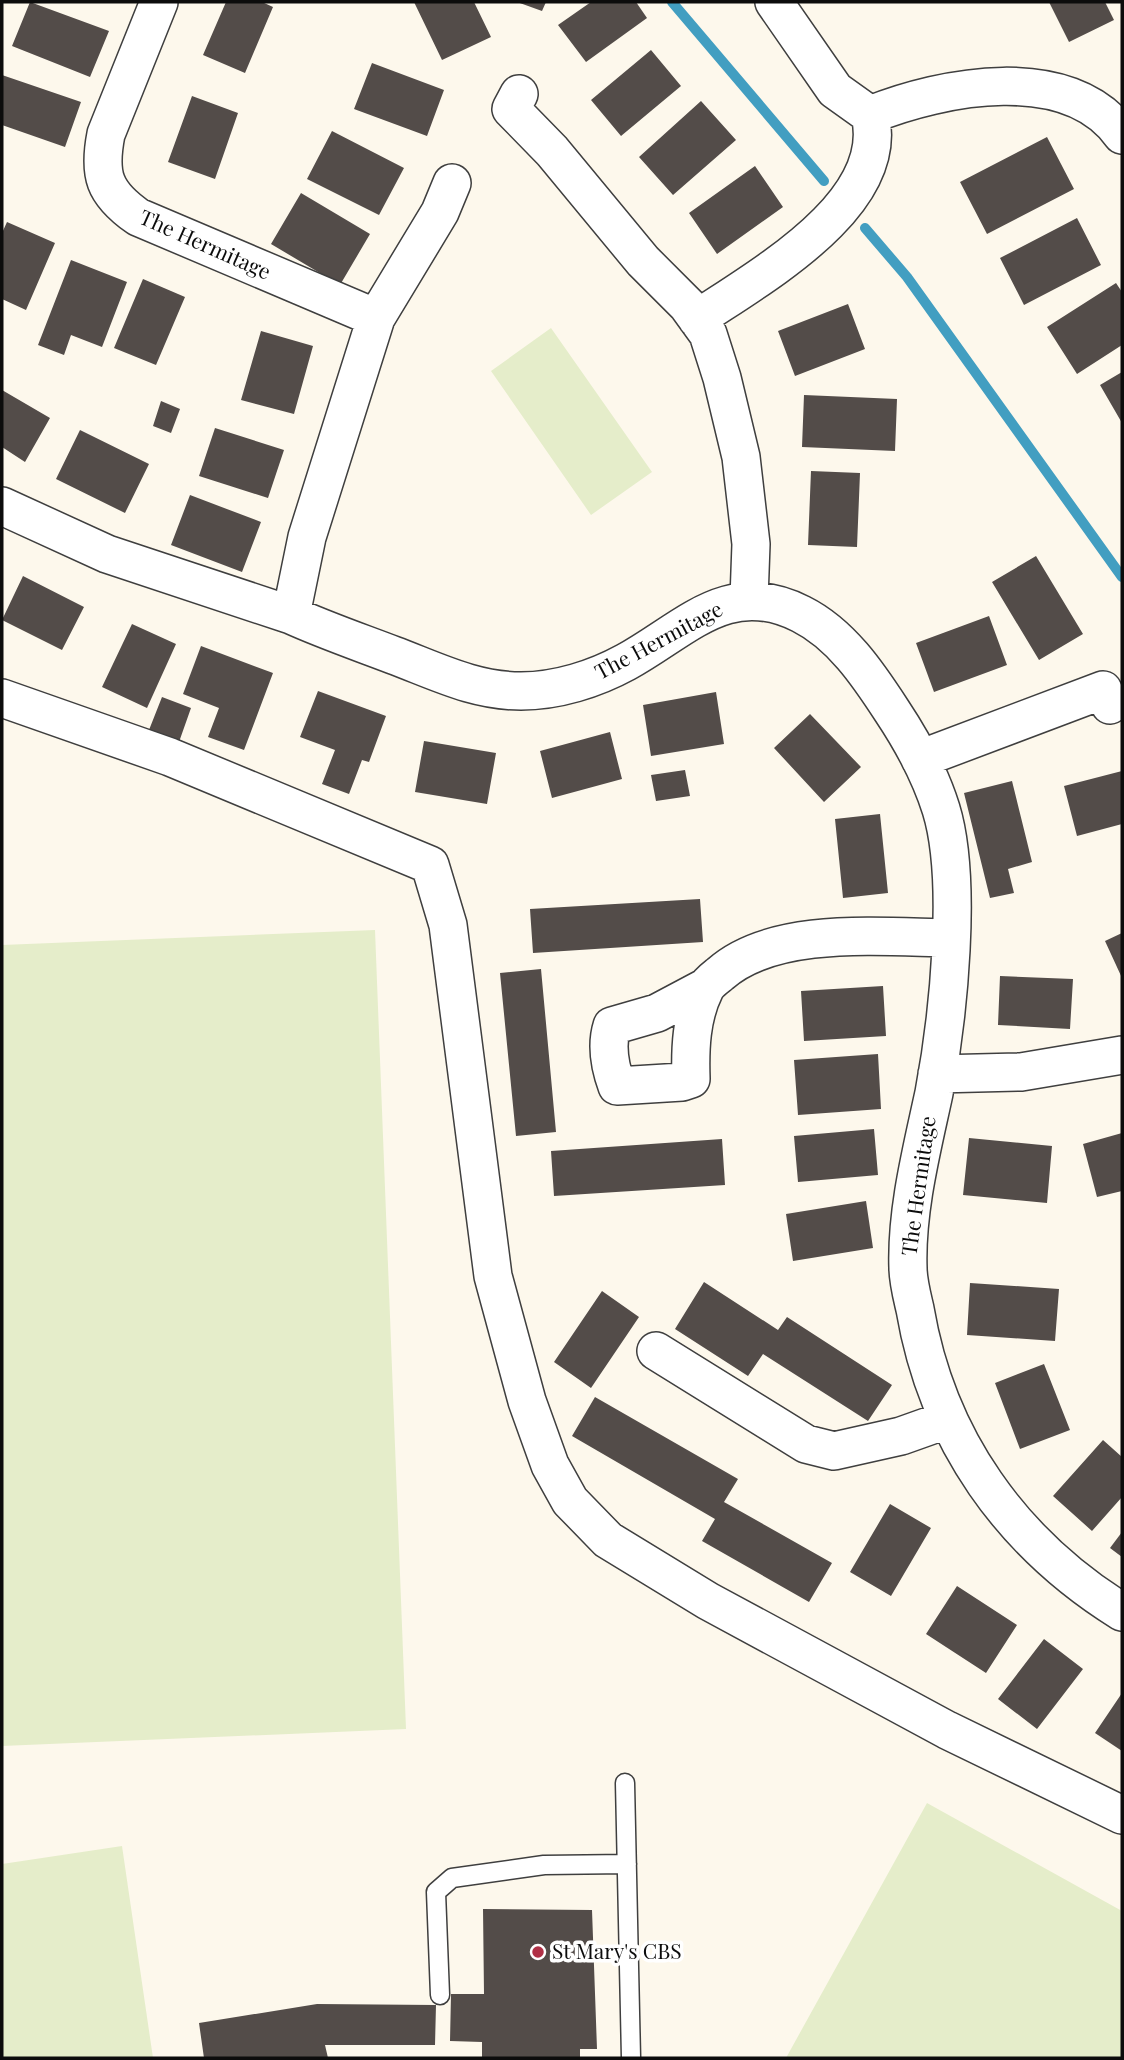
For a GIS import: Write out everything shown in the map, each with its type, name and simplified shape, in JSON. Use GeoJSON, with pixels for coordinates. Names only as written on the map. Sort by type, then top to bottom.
{"type":"FeatureCollection","features":[{"type":"Feature","properties":{"kind":"street","name":"The Hermitage"},"geometry":{"type":"LineString","coordinates":[[159,2],[106,134],[102,156],[103,177],[111,193],[138,217],[376,318]]}},
{"type":"Feature","properties":{"kind":"street"},"geometry":{"type":"LineString","coordinates":[[697,319],[801,247],[837,214],[859,186],[874,132],[870,115],[835,90],[774,2]]}},
{"type":"Feature","properties":{"kind":"street"},"geometry":{"type":"LineString","coordinates":[[870,115],[905,101],[944,92],[1031,88],[1066,94],[1091,104],[1110,118],[1122,135]]}},
{"type":"Feature","properties":{"kind":"street","name":"The Hermitage"},"geometry":{"type":"LineString","coordinates":[[519,94],[511,109],[552,151],[643,261],[687,304],[708,334],[722,378],[741,457],[751,544],[749,599]]}},
{"type":"Feature","properties":{"kind":"street"},"geometry":{"type":"LineString","coordinates":[[291,615],[307,537],[376,318],[440,212],[452,183]]}},
{"type":"Feature","properties":{"kind":"street","name":"The Hermitage"},"geometry":{"type":"LineString","coordinates":[[2,506],[107,554],[291,615],[469,686],[523,691],[576,684],[626,662],[681,625],[724,604],[749,599],[802,614],[844,648],[874,685],[920,759],[941,811],[948,847],[951,887],[945,1031],[915,1185],[908,1268],[919,1335],[946,1420],[969,1461],[1007,1512],[1036,1544],[1087,1590],[1122,1612]]}},
{"type":"Feature","properties":{"kind":"street"},"geometry":{"type":"LineString","coordinates":[[920,759],[1103,690],[1110,705]]}},
{"type":"Feature","properties":{"kind":"street"},"geometry":{"type":"LineString","coordinates":[[2,698],[170,757],[429,864],[448,925],[493,1276],[527,1401],[550,1465],[570,1501],[608,1540],[708,1601],[947,1730],[1122,1815]]}},
{"type":"Feature","properties":{"kind":"street"},"geometry":{"type":"LineString","coordinates":[[706,987],[736,961],[771,946],[855,938],[950,938]]}},
{"type":"Feature","properties":{"kind":"street"},"geometry":{"type":"LineString","coordinates":[[937,1074],[1021,1072],[1122,1055]]}},
{"type":"Feature","properties":{"kind":"street"},"geometry":{"type":"LineString","coordinates":[[656,1351],[806,1444],[834,1451],[901,1436],[946,1420]]}},
{"type":"Feature","properties":{"kind":"lane"},"geometry":{"type":"LineString","coordinates":[[625,1783],[631,2058]]}},
{"type":"Feature","properties":{"kind":"lane"},"geometry":{"type":"LineString","coordinates":[[440,1995],[436,1892],[452,1878],[544,1865],[627,1864]]}},
{"type":"Feature","properties":{"kind":"green space"},"geometry":{"type":"Polygon","coordinates":[[[551,328],[652,472],[591,515],[491,371],[551,328]]]}},
{"type":"Feature","properties":{"kind":"green space"},"geometry":{"type":"Polygon","coordinates":[[[375,930],[406,1729],[2,1746],[2,945],[375,930]]]}},
{"type":"Feature","properties":{"kind":"green space"},"geometry":{"type":"Polygon","coordinates":[[[927,1803],[1122,1911],[1122,2058],[786,2058],[927,1803]]]}},
{"type":"Feature","properties":{"kind":"green space"},"geometry":{"type":"Polygon","coordinates":[[[122,1846],[153,2058],[2,2058],[2,1864],[122,1846]]]}},
{"type":"Feature","properties":{"kind":"building"},"geometry":{"type":"Polygon","coordinates":[[[30,2],[109,31],[90,77],[12,46],[30,2]]]}},
{"type":"Feature","properties":{"kind":"building"},"geometry":{"type":"Polygon","coordinates":[[[226,2],[262,2],[273,7],[245,73],[203,55],[226,2]]]}},
{"type":"Feature","properties":{"kind":"building"},"geometry":{"type":"Polygon","coordinates":[[[414,2],[474,2],[491,37],[442,60],[414,2]]]}},
{"type":"Feature","properties":{"kind":"building"},"geometry":{"type":"Polygon","coordinates":[[[517,2],[546,2],[542,11],[517,2]]]}},
{"type":"Feature","properties":{"kind":"building"},"geometry":{"type":"Polygon","coordinates":[[[591,2],[636,2],[647,18],[586,62],[558,25],[591,2]]]}},
{"type":"Feature","properties":{"kind":"building"},"geometry":{"type":"Polygon","coordinates":[[[1049,2],[1105,2],[1114,20],[1069,42],[1049,2]]]}},
{"type":"Feature","properties":{"kind":"building"},"geometry":{"type":"Polygon","coordinates":[[[651,50],[681,86],[621,136],[591,100],[651,50]]]}},
{"type":"Feature","properties":{"kind":"building"},"geometry":{"type":"Polygon","coordinates":[[[372,63],[444,90],[427,136],[354,109],[372,63]]]}},
{"type":"Feature","properties":{"kind":"building"},"geometry":{"type":"Polygon","coordinates":[[[2,75],[81,102],[65,147],[2,125],[2,75]]]}},
{"type":"Feature","properties":{"kind":"building"},"geometry":{"type":"Polygon","coordinates":[[[192,96],[238,113],[215,179],[168,162],[192,96]]]}},
{"type":"Feature","properties":{"kind":"building"},"geometry":{"type":"Polygon","coordinates":[[[701,101],[736,140],[673,195],[639,157],[701,101]]]}},
{"type":"Feature","properties":{"kind":"building"},"geometry":{"type":"Polygon","coordinates":[[[332,131],[404,168],[379,215],[307,179],[332,131]]]}},
{"type":"Feature","properties":{"kind":"building"},"geometry":{"type":"Polygon","coordinates":[[[1047,137],[1074,189],[987,234],[960,182],[1047,137]]]}},
{"type":"Feature","properties":{"kind":"building"},"geometry":{"type":"Polygon","coordinates":[[[755,166],[783,207],[717,254],[689,213],[755,166]]]}},
{"type":"Feature","properties":{"kind":"building"},"geometry":{"type":"Polygon","coordinates":[[[301,193],[370,234],[340,285],[271,244],[301,193]]]}},
{"type":"Feature","properties":{"kind":"building"},"geometry":{"type":"Polygon","coordinates":[[[1077,218],[1101,265],[1024,305],[1000,258],[1077,218]]]}},
{"type":"Feature","properties":{"kind":"building"},"geometry":{"type":"Polygon","coordinates":[[[7,222],[55,243],[26,310],[2,299],[2,233],[7,222]]]}},
{"type":"Feature","properties":{"kind":"building"},"geometry":{"type":"Polygon","coordinates":[[[71,260],[127,282],[102,347],[71,335],[64,355],[38,345],[71,260]]]}},
{"type":"Feature","properties":{"kind":"building"},"geometry":{"type":"Polygon","coordinates":[[[143,279],[185,297],[156,365],[114,348],[143,279]]]}},
{"type":"Feature","properties":{"kind":"building"},"geometry":{"type":"Polygon","coordinates":[[[1116,283],[1122,292],[1122,345],[1077,374],[1047,327],[1116,283]]]}},
{"type":"Feature","properties":{"kind":"building"},"geometry":{"type":"Polygon","coordinates":[[[848,304],[865,349],[795,376],[778,331],[848,304]]]}},
{"type":"Feature","properties":{"kind":"building"},"geometry":{"type":"Polygon","coordinates":[[[261,331],[313,346],[294,414],[241,400],[261,331]]]}},
{"type":"Feature","properties":{"kind":"building"},"geometry":{"type":"Polygon","coordinates":[[[1122,372],[1122,423],[1100,385],[1122,372]]]}},
{"type":"Feature","properties":{"kind":"building"},"geometry":{"type":"Polygon","coordinates":[[[2,390],[50,418],[25,462],[2,447],[2,390]]]}},
{"type":"Feature","properties":{"kind":"building"},"geometry":{"type":"Polygon","coordinates":[[[804,395],[897,399],[895,451],[802,447],[804,395]]]}},
{"type":"Feature","properties":{"kind":"building"},"geometry":{"type":"Polygon","coordinates":[[[161,401],[180,409],[171,433],[153,426],[161,401]]]}},
{"type":"Feature","properties":{"kind":"building"},"geometry":{"type":"Polygon","coordinates":[[[215,428],[284,450],[268,498],[199,476],[215,428]]]}},
{"type":"Feature","properties":{"kind":"building"},"geometry":{"type":"Polygon","coordinates":[[[80,430],[149,464],[125,513],[56,479],[80,430]]]}},
{"type":"Feature","properties":{"kind":"building"},"geometry":{"type":"Polygon","coordinates":[[[811,471],[860,473],[857,547],[808,545],[811,471]]]}},
{"type":"Feature","properties":{"kind":"building"},"geometry":{"type":"Polygon","coordinates":[[[190,495],[261,522],[242,572],[171,545],[190,495]]]}},
{"type":"Feature","properties":{"kind":"building"},"geometry":{"type":"Polygon","coordinates":[[[1036,556],[1083,634],[1039,660],[992,582],[1036,556]]]}},
{"type":"Feature","properties":{"kind":"building"},"geometry":{"type":"Polygon","coordinates":[[[23,576],[84,607],[62,650],[2,620],[23,576]]]}},
{"type":"Feature","properties":{"kind":"building"},"geometry":{"type":"Polygon","coordinates":[[[989,616],[1007,665],[934,692],[916,643],[989,616]]]}},
{"type":"Feature","properties":{"kind":"building"},"geometry":{"type":"Polygon","coordinates":[[[132,624],[176,644],[147,708],[102,687],[132,624]]]}},
{"type":"Feature","properties":{"kind":"building"},"geometry":{"type":"Polygon","coordinates":[[[201,646],[273,673],[244,750],[208,737],[219,708],[183,694],[201,646]]]}},
{"type":"Feature","properties":{"kind":"building"},"geometry":{"type":"Polygon","coordinates":[[[318,691],[386,716],[369,762],[362,760],[349,794],[322,784],[335,750],[300,737],[318,691]]]}},
{"type":"Feature","properties":{"kind":"building"},"geometry":{"type":"Polygon","coordinates":[[[716,692],[724,744],[651,756],[643,705],[716,692]]]}},
{"type":"Feature","properties":{"kind":"building"},"geometry":{"type":"Polygon","coordinates":[[[162,697],[191,708],[179,742],[149,730],[162,697]]]}},
{"type":"Feature","properties":{"kind":"building"},"geometry":{"type":"Polygon","coordinates":[[[810,714],[861,767],[824,802],[774,748],[810,714]]]}},
{"type":"Feature","properties":{"kind":"building"},"geometry":{"type":"Polygon","coordinates":[[[610,732],[622,779],[552,798],[540,751],[610,732]]]}},
{"type":"Feature","properties":{"kind":"building"},"geometry":{"type":"Polygon","coordinates":[[[424,741],[496,753],[487,804],[415,792],[424,741]]]}},
{"type":"Feature","properties":{"kind":"building"},"geometry":{"type":"Polygon","coordinates":[[[685,770],[690,796],[656,801],[651,775],[685,770]]]}},
{"type":"Feature","properties":{"kind":"building"},"geometry":{"type":"Polygon","coordinates":[[[1122,771],[1122,824],[1077,836],[1064,786],[1122,771]]]}},
{"type":"Feature","properties":{"kind":"building"},"geometry":{"type":"Polygon","coordinates":[[[1012,781],[1032,862],[1008,869],[1014,893],[990,898],[964,793],[1012,781]]]}},
{"type":"Feature","properties":{"kind":"building"},"geometry":{"type":"Polygon","coordinates":[[[880,814],[888,893],[843,898],[835,819],[880,814]]]}},
{"type":"Feature","properties":{"kind":"building"},"geometry":{"type":"Polygon","coordinates":[[[700,899],[703,942],[533,953],[530,909],[700,899]]]}},
{"type":"Feature","properties":{"kind":"building"},"geometry":{"type":"Polygon","coordinates":[[[1122,933],[1122,978],[1105,941],[1122,933]]]}},
{"type":"Feature","properties":{"kind":"building"},"geometry":{"type":"Polygon","coordinates":[[[541,969],[556,1132],[516,1136],[500,973],[541,969]]]}},
{"type":"Feature","properties":{"kind":"building"},"geometry":{"type":"Polygon","coordinates":[[[1000,976],[1073,979],[1070,1029],[998,1025],[1000,976]]]}},
{"type":"Feature","properties":{"kind":"building"},"geometry":{"type":"Polygon","coordinates":[[[883,986],[886,1036],[804,1041],[801,991],[883,986]]]}},
{"type":"Feature","properties":{"kind":"building"},"geometry":{"type":"Polygon","coordinates":[[[878,1054],[881,1109],[798,1115],[794,1060],[878,1054]]]}},
{"type":"Feature","properties":{"kind":"building"},"geometry":{"type":"Polygon","coordinates":[[[874,1129],[878,1175],[798,1182],[794,1136],[874,1129]]]}},
{"type":"Feature","properties":{"kind":"building"},"geometry":{"type":"Polygon","coordinates":[[[1122,1133],[1122,1191],[1097,1197],[1083,1144],[1122,1133]]]}},
{"type":"Feature","properties":{"kind":"building"},"geometry":{"type":"Polygon","coordinates":[[[969,1138],[1052,1146],[1047,1203],[963,1195],[969,1138]]]}},
{"type":"Feature","properties":{"kind":"building"},"geometry":{"type":"Polygon","coordinates":[[[722,1139],[725,1185],[554,1196],[551,1151],[722,1139]]]}},
{"type":"Feature","properties":{"kind":"building"},"geometry":{"type":"Polygon","coordinates":[[[866,1201],[873,1248],[793,1261],[786,1214],[866,1201]]]}},
{"type":"Feature","properties":{"kind":"building"},"geometry":{"type":"Polygon","coordinates":[[[704,1282],[778,1330],[787,1317],[892,1385],[868,1421],[763,1354],[748,1376],[675,1329],[704,1282]]]}},
{"type":"Feature","properties":{"kind":"building"},"geometry":{"type":"Polygon","coordinates":[[[970,1283],[1059,1289],[1055,1341],[967,1335],[970,1283]]]}},
{"type":"Feature","properties":{"kind":"building"},"geometry":{"type":"Polygon","coordinates":[[[602,1291],[639,1317],[591,1388],[554,1362],[602,1291]]]}},
{"type":"Feature","properties":{"kind":"building"},"geometry":{"type":"Polygon","coordinates":[[[1044,1364],[1070,1430],[1020,1449],[995,1383],[1044,1364]]]}},
{"type":"Feature","properties":{"kind":"building"},"geometry":{"type":"Polygon","coordinates":[[[595,1397],[738,1479],[724,1502],[832,1563],[809,1602],[702,1541],[715,1519],[572,1436],[595,1397]]]}},
{"type":"Feature","properties":{"kind":"building"},"geometry":{"type":"Polygon","coordinates":[[[1103,1440],[1122,1457],[1122,1497],[1092,1531],[1053,1496],[1103,1440]]]}},
{"type":"Feature","properties":{"kind":"building"},"geometry":{"type":"Polygon","coordinates":[[[890,1504],[931,1528],[891,1596],[850,1572],[890,1504]]]}},
{"type":"Feature","properties":{"kind":"building"},"geometry":{"type":"Polygon","coordinates":[[[1122,1532],[1122,1557],[1110,1548],[1122,1532]]]}},
{"type":"Feature","properties":{"kind":"building"},"geometry":{"type":"Polygon","coordinates":[[[957,1586],[1017,1625],[986,1673],[926,1634],[957,1586]]]}},
{"type":"Feature","properties":{"kind":"building"},"geometry":{"type":"Polygon","coordinates":[[[1044,1639],[1083,1669],[1037,1729],[998,1699],[1044,1639]]]}},
{"type":"Feature","properties":{"kind":"building"},"geometry":{"type":"Polygon","coordinates":[[[1122,1693],[1122,1751],[1095,1733],[1122,1693]]]}},
{"type":"Feature","properties":{"kind":"building","name":"St Mary's CBS"},"geometry":{"type":"Polygon","coordinates":[[[483,1909],[592,1910],[597,2049],[580,2049],[580,2058],[482,2058],[482,2042],[450,2041],[451,1994],[484,1994],[483,1909]]]}},
{"type":"Feature","properties":{"kind":"building"},"geometry":{"type":"Polygon","coordinates":[[[317,2004],[436,2005],[435,2045],[325,2045],[328,2058],[204,2058],[199,2023],[317,2004]]]}},
{"type":"Feature","properties":{"kind":"waterway"},"geometry":{"type":"LineString","coordinates":[[672,2],[824,181]]}},
{"type":"Feature","properties":{"kind":"waterway"},"geometry":{"type":"LineString","coordinates":[[865,228],[907,277],[1122,577]]}},
{"type":"Feature","properties":{"kind":"place","name":"St Mary's CBS"},"geometry":{"type":"Point","coordinates":[538,1952]}}]}
